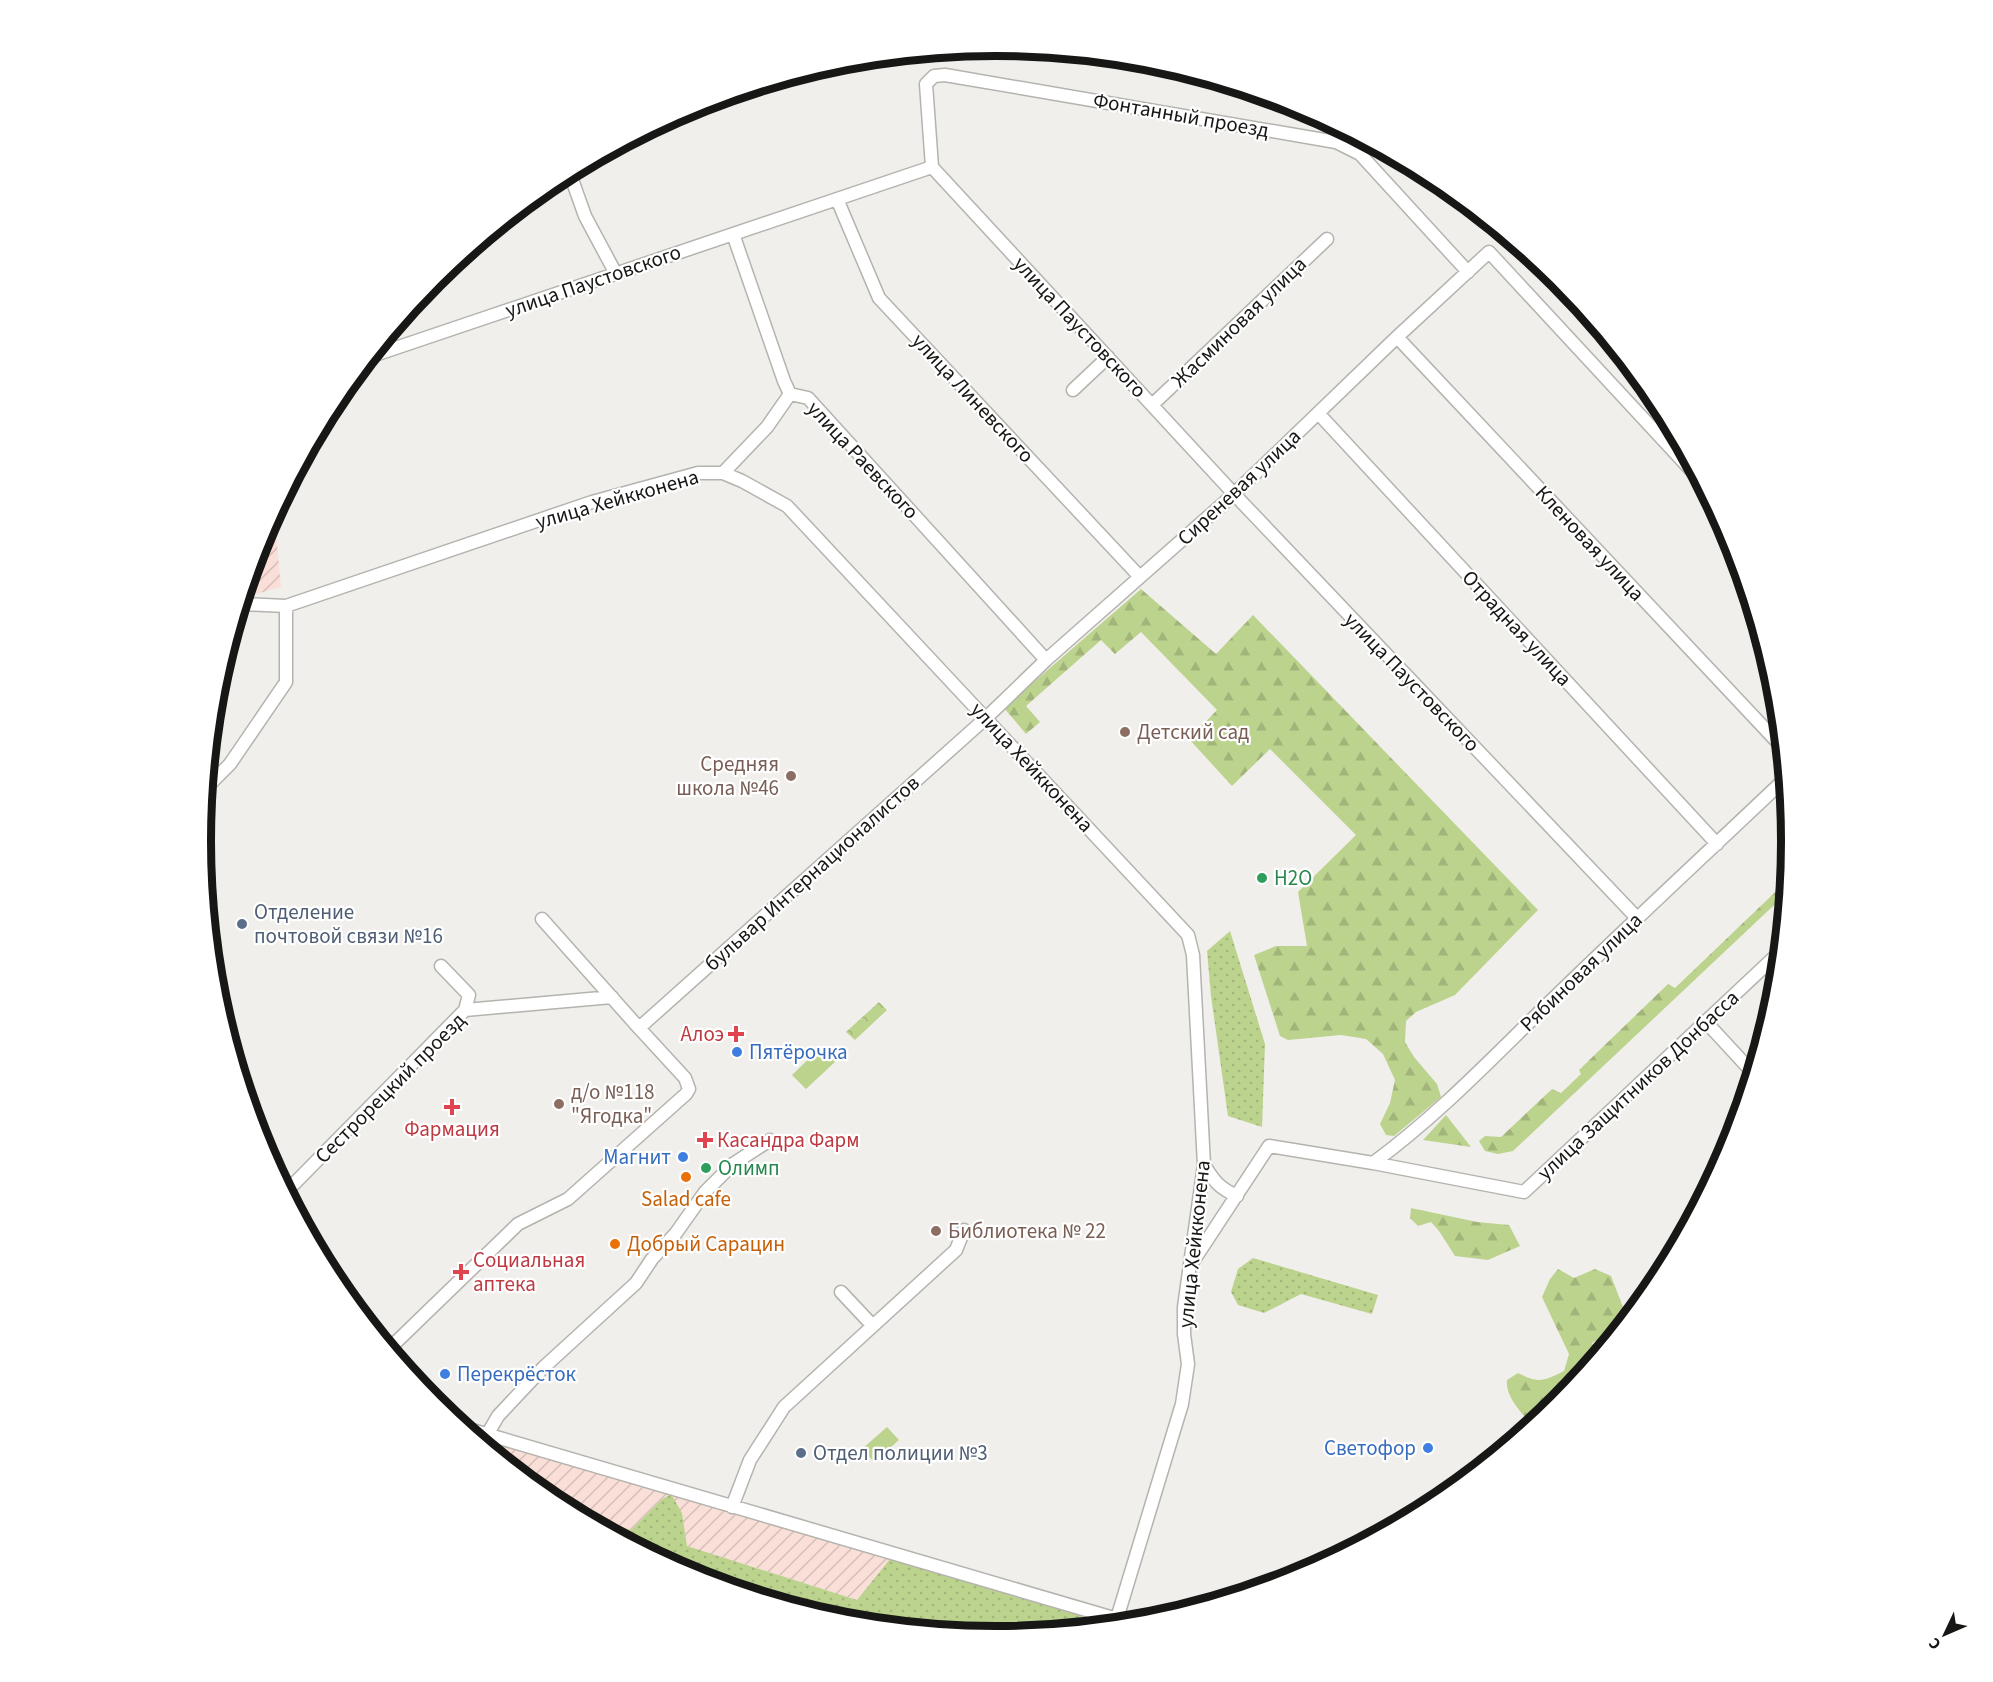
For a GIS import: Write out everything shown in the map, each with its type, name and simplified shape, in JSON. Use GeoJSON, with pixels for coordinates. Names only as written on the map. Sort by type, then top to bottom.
{"type":"FeatureCollection","features":[{"type":"Feature","properties":{"kind":"street","name":"Фонтанный проезд"},"geometry":{"type":"LineString","coordinates":[[932,167],[926,84],[934,76],[945,75],[1336,141],[1360,154],[1468,272]]}},
{"type":"Feature","properties":{"kind":"street","name":"улица Паустовского"},"geometry":{"type":"LineString","coordinates":[[381,353],[932,167],[1234,494],[1637,918]]}},
{"type":"Feature","properties":{"kind":"street"},"geometry":{"type":"LineString","coordinates":[[572,180],[585,216],[616,274]]}},
{"type":"Feature","properties":{"kind":"street","name":"улица Линевского"},"geometry":{"type":"LineString","coordinates":[[837,199],[879,298],[1140,577]]}},
{"type":"Feature","properties":{"kind":"street","name":"улица Раевского"},"geometry":{"type":"LineString","coordinates":[[733,234],[790,394],[808,398],[1046,660]]}},
{"type":"Feature","properties":{"kind":"street","name":"Жасминовая улица"},"geometry":{"type":"LineString","coordinates":[[1152,405],[1327,239]]}},
{"type":"Feature","properties":{"kind":"street","name":"Сиреневая улица"},"geometry":{"type":"LineString","coordinates":[[986,718],[1046,660],[1234,494],[1489,252],[1685,464]]}},
{"type":"Feature","properties":{"kind":"street","name":"Кленовая улица"},"geometry":{"type":"LineString","coordinates":[[1397,337],[1775,740]]}},
{"type":"Feature","properties":{"kind":"street"},"geometry":{"type":"LineString","coordinates":[[1073,390],[1108,357]]}},
{"type":"Feature","properties":{"kind":"street"},"geometry":{"type":"LineString","coordinates":[[723,473],[767,427],[790,394]]}},
{"type":"Feature","properties":{"kind":"street","name":"Отрадная улица"},"geometry":{"type":"LineString","coordinates":[[1318,413],[1717,844]]}},
{"type":"Feature","properties":{"kind":"street","name":"улица Хейкконена"},"geometry":{"type":"LineString","coordinates":[[248,604],[286,606],[592,502],[698,473],[723,473],[787,506],[1188,935],[1193,955],[1204,1165],[1184,1307],[1184,1334],[1188,1364],[1184,1398],[1118,1617]]}},
{"type":"Feature","properties":{"kind":"street"},"geometry":{"type":"LineString","coordinates":[[214,780],[230,764],[286,682],[286,606]]}},
{"type":"Feature","properties":{"kind":"street","name":"бульвар Интернационалистов"},"geometry":{"type":"LineString","coordinates":[[639,1028],[986,718]]}},
{"type":"Feature","properties":{"kind":"street","name":"Рябиновая улица"},"geometry":{"type":"LineString","coordinates":[[1373,1163],[1406,1139],[1444,1105],[1779,784]]}},
{"type":"Feature","properties":{"kind":"street"},"geometry":{"type":"LineString","coordinates":[[394,1344],[518,1224],[568,1199],[689,1089],[685,1078],[542,920]]}},
{"type":"Feature","properties":{"kind":"street","name":"улица Защитников Донбасса"},"geometry":{"type":"LineString","coordinates":[[1191,1265],[1269,1146],[1524,1192],[1773,959]]}},
{"type":"Feature","properties":{"kind":"street"},"geometry":{"type":"LineString","coordinates":[[441,966],[469,995],[465,1010]]}},
{"type":"Feature","properties":{"kind":"street","name":"Сестрорецкий проезд"},"geometry":{"type":"LineString","coordinates":[[291,1187],[465,1010],[612,997]]}},
{"type":"Feature","properties":{"kind":"street"},"geometry":{"type":"LineString","coordinates":[[1706,1022],[1748,1067]]}},
{"type":"Feature","properties":{"kind":"street"},"geometry":{"type":"LineString","coordinates":[[488,1435],[498,1416],[544,1367],[636,1283],[705,1192],[733,1164],[770,1140]]}},
{"type":"Feature","properties":{"kind":"street"},"geometry":{"type":"LineString","coordinates":[[1204,1165],[1214,1182],[1225,1191],[1237,1196]]}},
{"type":"Feature","properties":{"kind":"street"},"geometry":{"type":"LineString","coordinates":[[732,1507],[750,1460],[784,1407],[956,1250],[964,1230]]}},
{"type":"Feature","properties":{"kind":"street"},"geometry":{"type":"LineString","coordinates":[[841,1292],[873,1326]]}},
{"type":"Feature","properties":{"kind":"street"},"geometry":{"type":"LineString","coordinates":[[479,1432],[1105,1619]]}},
{"type":"Feature","properties":{"kind":"shaded area"},"geometry":{"type":"Polygon","coordinates":[[[276,530],[281,587],[251,595],[276,530]]]}},
{"type":"Feature","properties":{"kind":"shaded area"},"geometry":{"type":"Polygon","coordinates":[[[492,1443],[890,1559],[857,1600],[686,1546],[682,1513],[661,1500],[631,1530],[609,1524],[560,1494],[492,1443]]]}},
{"type":"Feature","properties":{"kind":"green space"},"geometry":{"type":"Polygon","coordinates":[[[1141,589],[1216,654],[1253,615],[1538,910],[1455,995],[1416,1012],[1406,1021],[1405,1042],[1414,1057],[1437,1084],[1441,1097],[1394,1136],[1386,1135],[1380,1124],[1390,1103],[1395,1080],[1383,1054],[1366,1039],[1341,1035],[1288,1040],[1280,1036],[1254,955],[1276,946],[1307,946],[1298,892],[1356,835],[1270,749],[1232,786],[1189,739],[1217,710],[1141,632],[1115,654],[1101,640],[1026,706],[1040,722],[1026,734],[1004,708],[1141,589]]]}},
{"type":"Feature","properties":{"kind":"green space"},"geometry":{"type":"Polygon","coordinates":[[[1780,887],[1779,900],[1513,1151],[1498,1154],[1485,1151],[1479,1141],[1485,1136],[1501,1137],[1552,1089],[1561,1093],[1581,1074],[1579,1070],[1668,984],[1675,988],[1780,887]]]}},
{"type":"Feature","properties":{"kind":"green space"},"geometry":{"type":"Polygon","coordinates":[[[1230,931],[1265,1044],[1262,1127],[1228,1116],[1207,951],[1230,931]]]}},
{"type":"Feature","properties":{"kind":"green space"},"geometry":{"type":"Polygon","coordinates":[[[879,1002],[887,1010],[855,1040],[846,1032],[879,1002]]]}},
{"type":"Feature","properties":{"kind":"green space"},"geometry":{"type":"Polygon","coordinates":[[[821,1047],[835,1062],[806,1089],[792,1075],[821,1047]]]}},
{"type":"Feature","properties":{"kind":"green space"},"geometry":{"type":"Polygon","coordinates":[[[1446,1115],[1471,1147],[1423,1140],[1446,1115]]]}},
{"type":"Feature","properties":{"kind":"green space"},"geometry":{"type":"Polygon","coordinates":[[[1411,1208],[1477,1222],[1509,1225],[1520,1246],[1488,1260],[1455,1256],[1431,1222],[1418,1226],[1410,1218],[1411,1208]]]}},
{"type":"Feature","properties":{"kind":"green space"},"geometry":{"type":"Polygon","coordinates":[[[1253,1258],[1378,1295],[1372,1314],[1301,1294],[1264,1313],[1238,1305],[1231,1292],[1238,1269],[1253,1258]]]}},
{"type":"Feature","properties":{"kind":"green space"},"geometry":{"type":"Polygon","coordinates":[[[1558,1269],[1574,1278],[1595,1269],[1611,1276],[1625,1312],[1607,1335],[1592,1343],[1595,1349],[1587,1359],[1528,1419],[1512,1399],[1507,1380],[1518,1373],[1537,1380],[1551,1377],[1564,1371],[1569,1354],[1542,1297],[1550,1279],[1558,1269]]]}},
{"type":"Feature","properties":{"kind":"green space"},"geometry":{"type":"Polygon","coordinates":[[[887,1427],[899,1440],[874,1462],[862,1449],[887,1427]]]}},
{"type":"Feature","properties":{"kind":"green space"},"geometry":{"type":"Polygon","coordinates":[[[671,1494],[682,1513],[687,1546],[857,1600],[890,1559],[1098,1617],[1101,1620],[1048,1625],[945,1625],[894,1620],[793,1600],[696,1567],[609,1524],[631,1530],[661,1500],[671,1494]]]}},
{"type":"Feature","properties":{"kind":"place","name":"Детский сад"},"geometry":{"type":"Point","coordinates":[1125,732]}},
{"type":"Feature","properties":{"kind":"place","name":"Средняя школа №46"},"geometry":{"type":"Point","coordinates":[791,776]}},
{"type":"Feature","properties":{"kind":"place","name":"H2O"},"geometry":{"type":"Point","coordinates":[1262,878]}},
{"type":"Feature","properties":{"kind":"place","name":"Отделение почтовой связи №16"},"geometry":{"type":"Point","coordinates":[242,924]}},
{"type":"Feature","properties":{"kind":"place","name":"Алоэ"},"geometry":{"type":"Point","coordinates":[736,1034]}},
{"type":"Feature","properties":{"kind":"place","name":"Пятёрочка"},"geometry":{"type":"Point","coordinates":[737,1052]}},
{"type":"Feature","properties":{"kind":"place","name":"д/о №118 \"Ягодка\""},"geometry":{"type":"Point","coordinates":[559,1104]}},
{"type":"Feature","properties":{"kind":"place","name":"Фармация"},"geometry":{"type":"Point","coordinates":[452,1107]}},
{"type":"Feature","properties":{"kind":"place","name":"Касандра Фарм"},"geometry":{"type":"Point","coordinates":[705,1140]}},
{"type":"Feature","properties":{"kind":"place","name":"Магнит"},"geometry":{"type":"Point","coordinates":[683,1157]}},
{"type":"Feature","properties":{"kind":"place","name":"Олимп"},"geometry":{"type":"Point","coordinates":[706,1168]}},
{"type":"Feature","properties":{"kind":"place","name":"Salad cafe"},"geometry":{"type":"Point","coordinates":[686,1177]}},
{"type":"Feature","properties":{"kind":"place","name":"Библиотека № 22"},"geometry":{"type":"Point","coordinates":[936,1231]}},
{"type":"Feature","properties":{"kind":"place","name":"Добрый Сарацин"},"geometry":{"type":"Point","coordinates":[615,1244]}},
{"type":"Feature","properties":{"kind":"place","name":"Социальная аптека"},"geometry":{"type":"Point","coordinates":[461,1272]}},
{"type":"Feature","properties":{"kind":"place","name":"Перекрёсток"},"geometry":{"type":"Point","coordinates":[445,1374]}},
{"type":"Feature","properties":{"kind":"place","name":"Светофор"},"geometry":{"type":"Point","coordinates":[1428,1448]}},
{"type":"Feature","properties":{"kind":"place","name":"Отдел полиции №3"},"geometry":{"type":"Point","coordinates":[801,1453]}}]}
